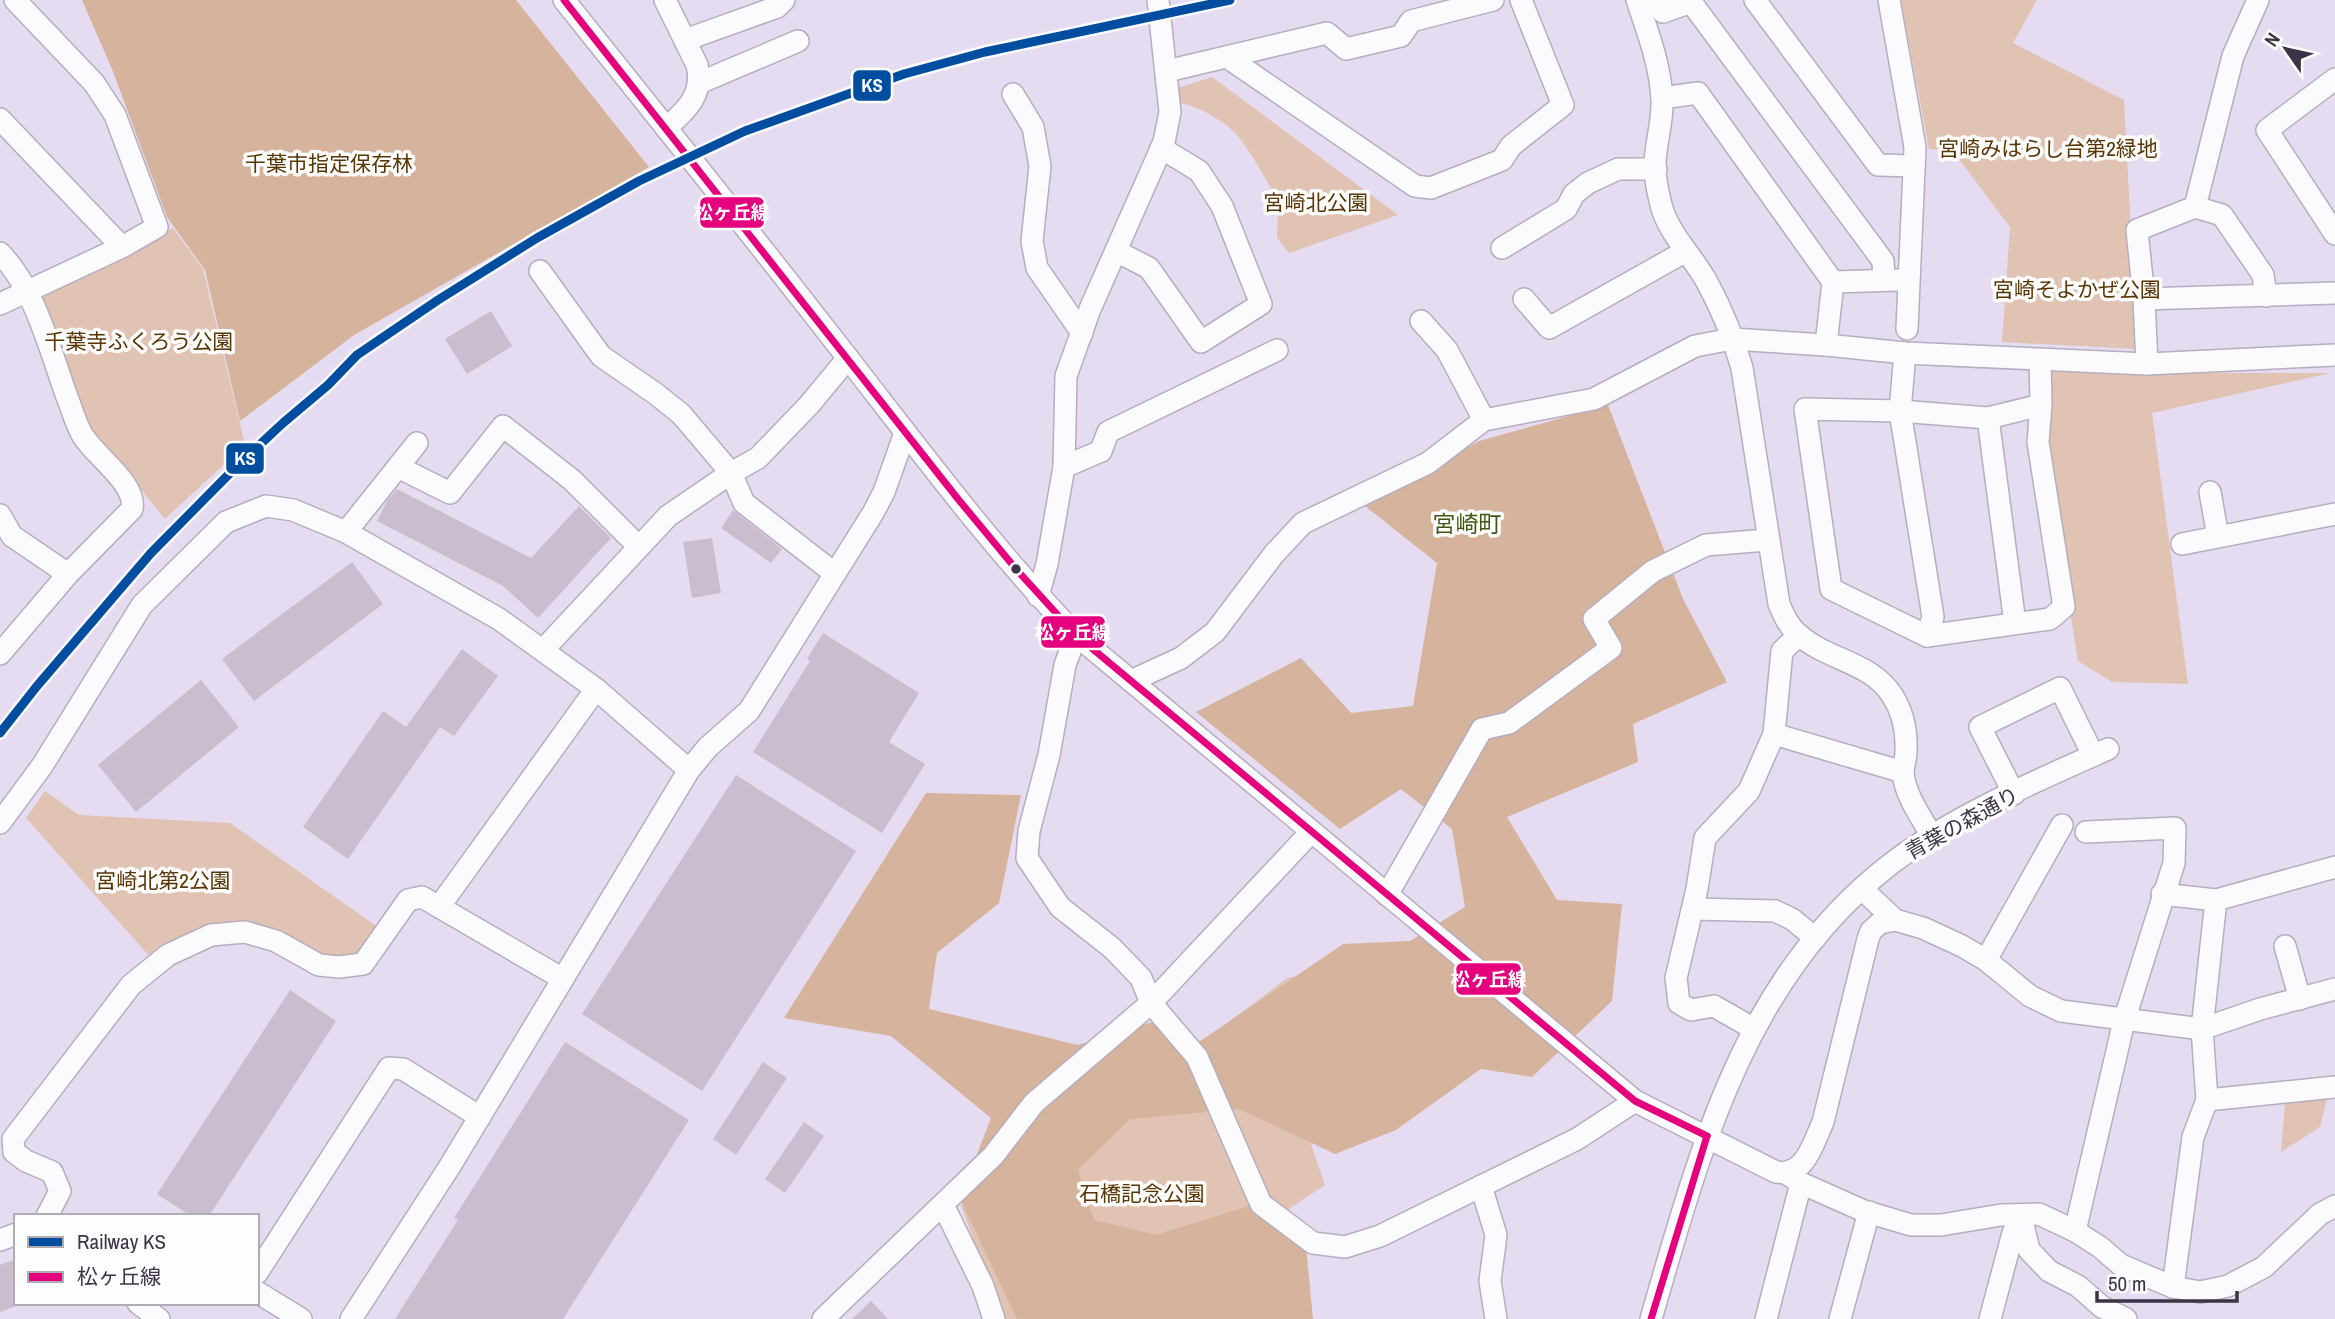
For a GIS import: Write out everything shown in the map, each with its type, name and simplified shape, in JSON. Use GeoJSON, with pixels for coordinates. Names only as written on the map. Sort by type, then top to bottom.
{"type":"FeatureCollection","features":[{"type":"Feature","properties":{"kind":"street"},"geometry":{"type":"LineString","coordinates":[[0,304],[122,247],[158,227],[115,115],[94,83],[15,0]]}},
{"type":"Feature","properties":{"kind":"street"},"geometry":{"type":"LineString","coordinates":[[564,0],[905,433],[1038,596],[1076,635],[1635,1101],[1776,1172],[1869,1212],[1910,1225],[1941,1224],[2001,1215],[2039,1214],[2075,1231],[2121,1265],[2173,1287],[2200,1292],[2228,1286],[2264,1267],[2320,1214],[2335,1206]]}},
{"type":"Feature","properties":{"kind":"street"},"geometry":{"type":"LineString","coordinates":[[665,0],[697,65],[699,83],[693,102],[666,128]]}},
{"type":"Feature","properties":{"kind":"street"},"geometry":{"type":"LineString","coordinates":[[685,40],[777,7],[784,0]]}},
{"type":"Feature","properties":{"kind":"street"},"geometry":{"type":"LineString","coordinates":[[1038,596],[1047,564],[1064,467],[1066,376],[1161,148],[1170,112],[1158,0]]}},
{"type":"Feature","properties":{"kind":"street"},"geometry":{"type":"LineString","coordinates":[[1167,71],[1327,33],[1346,48],[1401,36],[1411,21],[1493,0]]}},
{"type":"Feature","properties":{"kind":"street"},"geometry":{"type":"LineString","coordinates":[[1227,57],[1415,186],[1431,188],[1502,160],[1511,146],[1563,105],[1521,0]]}},
{"type":"Feature","properties":{"kind":"street"},"geometry":{"type":"LineString","coordinates":[[1637,0],[1656,55],[1662,98],[1662,124],[1656,169],[1662,210],[1708,283],[1742,368],[1779,604],[1787,621],[1799,635],[1811,644],[1868,672],[1892,695],[1902,714],[1906,751],[1903,772],[1908,791],[1932,836]]}},
{"type":"Feature","properties":{"kind":"street"},"geometry":{"type":"LineString","coordinates":[[1657,0],[1663,12],[1691,2],[1883,261],[1884,279]]}},
{"type":"Feature","properties":{"kind":"street"},"geometry":{"type":"LineString","coordinates":[[1755,0],[1878,165],[1914,166]]}},
{"type":"Feature","properties":{"kind":"street"},"geometry":{"type":"LineString","coordinates":[[1889,0],[1915,147],[1907,330]]}},
{"type":"Feature","properties":{"kind":"street"},"geometry":{"type":"LineString","coordinates":[[2194,207],[2233,56],[2258,0]]}},
{"type":"Feature","properties":{"kind":"street"},"geometry":{"type":"LineString","coordinates":[[699,83],[798,41]]}},
{"type":"Feature","properties":{"kind":"street"},"geometry":{"type":"LineString","coordinates":[[2335,79],[2267,131],[2335,234]]}},
{"type":"Feature","properties":{"kind":"street"},"geometry":{"type":"LineString","coordinates":[[1662,98],[1698,93],[1833,282],[1826,345]]}},
{"type":"Feature","properties":{"kind":"street"},"geometry":{"type":"LineString","coordinates":[[1013,94],[1032,127],[1040,166],[1032,240],[1037,268],[1082,333]]}},
{"type":"Feature","properties":{"kind":"street"},"geometry":{"type":"LineString","coordinates":[[0,119],[122,247]]}},
{"type":"Feature","properties":{"kind":"street"},"geometry":{"type":"LineString","coordinates":[[1116,251],[1149,268],[1201,342],[1261,304],[1222,206],[1199,171],[1161,148]]}},
{"type":"Feature","properties":{"kind":"street"},"geometry":{"type":"LineString","coordinates":[[1502,248],[1566,209],[1574,194],[1588,183],[1618,169],[1656,169]]}},
{"type":"Feature","properties":{"kind":"street"},"geometry":{"type":"LineString","coordinates":[[2147,364],[2137,230],[2194,207],[2222,215],[2263,275],[2266,296]]}},
{"type":"Feature","properties":{"kind":"street"},"geometry":{"type":"LineString","coordinates":[[1524,299],[1549,328],[1686,251]]}},
{"type":"Feature","properties":{"kind":"street"},"geometry":{"type":"LineString","coordinates":[[0,253],[13,267],[28,292],[82,436],[127,488],[134,500],[132,509],[68,574],[0,654]]}},
{"type":"Feature","properties":{"kind":"street"},"geometry":{"type":"LineString","coordinates":[[540,271],[601,356],[681,414],[731,473],[744,503],[834,573]]}},
{"type":"Feature","properties":{"kind":"street"},"geometry":{"type":"LineString","coordinates":[[1833,282],[1884,279],[1910,281]]}},
{"type":"Feature","properties":{"kind":"street"},"geometry":{"type":"LineString","coordinates":[[2144,299],[2335,293]]}},
{"type":"Feature","properties":{"kind":"street"},"geometry":{"type":"LineString","coordinates":[[1421,321],[1447,350],[1485,420]]}},
{"type":"Feature","properties":{"kind":"street"},"geometry":{"type":"LineString","coordinates":[[1131,681],[1181,658],[1215,632],[1274,554],[1303,523],[1428,463],[1485,420],[1594,399],[1695,346],[1732,339],[1905,353],[2147,364],[2335,355]]}},
{"type":"Feature","properties":{"kind":"street"},"geometry":{"type":"LineString","coordinates":[[1064,467],[1101,452],[1108,432],[1277,350]]}},
{"type":"Feature","properties":{"kind":"street"},"geometry":{"type":"LineString","coordinates":[[1905,353],[1900,411],[1933,617],[1927,636]]}},
{"type":"Feature","properties":{"kind":"street"},"geometry":{"type":"LineString","coordinates":[[543,650],[668,516],[758,458],[809,405],[848,358]]}},
{"type":"Feature","properties":{"kind":"street"},"geometry":{"type":"LineString","coordinates":[[2040,359],[2041,405],[2038,442],[2064,607],[2050,619],[1927,636],[1831,589],[1805,409],[1900,411],[1988,418],[2041,405]]}},
{"type":"Feature","properties":{"kind":"street"},"geometry":{"type":"LineString","coordinates":[[1988,418],[2015,622]]}},
{"type":"Feature","properties":{"kind":"street"},"geometry":{"type":"LineString","coordinates":[[398,467],[450,493],[503,426],[572,480],[638,546]]}},
{"type":"Feature","properties":{"kind":"street"},"geometry":{"type":"LineString","coordinates":[[351,1319],[480,1117],[689,770],[708,747],[749,711],[884,492],[905,433]]}},
{"type":"Feature","properties":{"kind":"street"},"geometry":{"type":"LineString","coordinates":[[346,532],[417,443]]}},
{"type":"Feature","properties":{"kind":"street"},"geometry":{"type":"LineString","coordinates":[[2210,492],[2218,537]]}},
{"type":"Feature","properties":{"kind":"street"},"geometry":{"type":"LineString","coordinates":[[0,823],[42,766],[142,605],[226,522],[267,506],[293,510],[346,532],[499,619],[596,689],[689,770]]}},
{"type":"Feature","properties":{"kind":"street"},"geometry":{"type":"LineString","coordinates":[[2182,544],[2335,514]]}},
{"type":"Feature","properties":{"kind":"street"},"geometry":{"type":"LineString","coordinates":[[0,515],[12,536],[68,574]]}},
{"type":"Feature","properties":{"kind":"street"},"geometry":{"type":"LineString","coordinates":[[1387,895],[1482,729],[1509,723],[1611,648],[1594,619],[1653,571],[1706,545],[1767,540]]}},
{"type":"Feature","properties":{"kind":"street"},"geometry":{"type":"LineString","coordinates":[[1076,635],[1065,665],[1049,755],[1029,831],[1027,858],[1060,907],[1112,948],[1141,978],[1151,1003],[1196,1057],[1261,1204],[1313,1243],[1345,1247],[1380,1236],[1577,1139],[1635,1101]]}},
{"type":"Feature","properties":{"kind":"street"},"geometry":{"type":"LineString","coordinates":[[1754,1028],[1714,1006],[1691,1010],[1679,1003],[1676,978],[1693,908],[1704,838],[1749,791],[1774,734],[1782,651],[1799,635]]}},
{"type":"Feature","properties":{"kind":"street","name":"青葉の森通り"},"geometry":{"type":"LineString","coordinates":[[1651,1319],[1707,1136],[1733,1069],[1754,1028],[1792,966],[1862,889],[1894,862],[1932,836],[2101,752],[2060,688],[1980,727],[2014,793]]}},
{"type":"Feature","properties":{"kind":"street"},"geometry":{"type":"LineString","coordinates":[[439,907],[596,689]]}},
{"type":"Feature","properties":{"kind":"street"},"geometry":{"type":"LineString","coordinates":[[1774,734],[1903,772]]}},
{"type":"Feature","properties":{"kind":"street"},"geometry":{"type":"LineString","coordinates":[[1986,960],[2062,825]]}},
{"type":"Feature","properties":{"kind":"street"},"geometry":{"type":"LineString","coordinates":[[2075,1231],[2124,1021],[2174,863],[2175,828],[2086,832]]}},
{"type":"Feature","properties":{"kind":"street"},"geometry":{"type":"LineString","coordinates":[[823,1319],[993,1156],[1034,1102],[1151,1003],[1311,832]]}},
{"type":"Feature","properties":{"kind":"street"},"geometry":{"type":"LineString","coordinates":[[2162,894],[2216,900],[2335,867]]}},
{"type":"Feature","properties":{"kind":"street"},"geometry":{"type":"LineString","coordinates":[[1862,889],[1895,920]]}},
{"type":"Feature","properties":{"kind":"street"},"geometry":{"type":"LineString","coordinates":[[48,1214],[60,1191],[52,1172],[14,1153],[13,1139],[131,985],[168,955],[211,935],[245,932],[276,941],[319,965],[339,967],[363,964],[408,900],[422,897],[563,979]]}},
{"type":"Feature","properties":{"kind":"street"},"geometry":{"type":"LineString","coordinates":[[2173,1287],[2193,1137],[2207,1100],[2202,1029],[2216,900]]}},
{"type":"Feature","properties":{"kind":"street"},"geometry":{"type":"LineString","coordinates":[[1693,908],[1775,911],[1792,919],[1815,938]]}},
{"type":"Feature","properties":{"kind":"street"},"geometry":{"type":"LineString","coordinates":[[1766,1319],[1794,1171],[1801,1165],[1823,1122],[1868,939],[1871,931],[1880,923],[1895,920],[1923,928],[1962,946],[1986,960],[2030,996],[2061,1011],[2124,1021],[2202,1029],[2260,1009],[2335,989]]}},
{"type":"Feature","properties":{"kind":"street"},"geometry":{"type":"LineString","coordinates":[[2285,946],[2300,999]]}},
{"type":"Feature","properties":{"kind":"street"},"geometry":{"type":"LineString","coordinates":[[259,1270],[389,1068],[402,1069],[480,1117]]}},
{"type":"Feature","properties":{"kind":"street"},"geometry":{"type":"LineString","coordinates":[[2207,1100],[2335,1087]]}},
{"type":"Feature","properties":{"kind":"street"},"geometry":{"type":"LineString","coordinates":[[1481,1186],[1496,1235],[1490,1281],[1496,1319]]}},
{"type":"Feature","properties":{"kind":"street"},"geometry":{"type":"LineString","coordinates":[[943,1205],[983,1286],[995,1319]]}},
{"type":"Feature","properties":{"kind":"street"},"geometry":{"type":"LineString","coordinates":[[1840,1319],[1869,1212]]}},
{"type":"Feature","properties":{"kind":"street"},"geometry":{"type":"LineString","coordinates":[[2021,1216],[2029,1250],[2049,1271],[2078,1286],[2118,1317]]}},
{"type":"Feature","properties":{"kind":"street"},"geometry":{"type":"LineString","coordinates":[[1990,1319],[2012,1233],[2021,1216]]}},
{"type":"Feature","properties":{"kind":"street"},"geometry":{"type":"LineString","coordinates":[[259,1293],[301,1319]]}},
{"type":"Feature","properties":{"kind":"street"},"geometry":{"type":"LineString","coordinates":[[141,1305],[159,1319]]}},
{"type":"Feature","properties":{"kind":"green space","name":"千葉市指定保存林"},"geometry":{"type":"Polygon","coordinates":[[[82,0],[516,0],[649,167],[354,335],[240,421],[205,270],[167,217],[112,69],[82,0]]]}},
{"type":"Feature","properties":{"kind":"green space","name":"宮崎みはらし台第2緑地"},"geometry":{"type":"Polygon","coordinates":[[[1901,0],[2037,0],[2013,43],[2124,100],[2137,349],[2002,342],[2010,227],[1952,150],[1929,149],[1901,0]]]}},
{"type":"Feature","properties":{"kind":"green space","name":"宮崎北公園"},"geometry":{"type":"Polygon","coordinates":[[[1212,77],[1398,215],[1289,253],[1277,238],[1278,211],[1274,195],[1241,140],[1218,119],[1192,106],[1177,103],[1178,88],[1212,77]]]}},
{"type":"Feature","properties":{"kind":"green space","name":"千葉寺ふくろう公園"},"geometry":{"type":"Polygon","coordinates":[[[173,228],[203,269],[245,445],[165,519],[91,428],[40,309],[44,295],[173,228]]]}},
{"type":"Feature","properties":{"kind":"green space"},"geometry":{"type":"Polygon","coordinates":[[[2050,369],[2171,373],[2330,373],[2152,413],[2188,684],[2112,682],[2078,661],[2044,449],[2050,369]]]}},
{"type":"Feature","properties":{"kind":"green space"},"geometry":{"type":"Polygon","coordinates":[[[1608,405],[1683,599],[1727,682],[1633,724],[1638,762],[1507,817],[1557,900],[1622,904],[1612,1001],[1532,1077],[1481,1069],[1396,1130],[1335,1154],[1239,1109],[1130,1119],[1078,1170],[1094,1220],[1156,1235],[1252,1205],[1306,1246],[1313,1319],[1017,1319],[960,1198],[991,1118],[891,1036],[784,1018],[926,793],[1021,795],[999,903],[937,953],[929,1009],[1078,1045],[1152,1022],[1193,1046],[1343,944],[1410,941],[1465,907],[1452,829],[1401,789],[1340,829],[1196,712],[1301,658],[1351,713],[1413,706],[1437,563],[1365,506],[1479,441],[1608,405]]]}},
{"type":"Feature","properties":{"kind":"green space","name":"宮崎北第2公園"},"geometry":{"type":"Polygon","coordinates":[[[45,791],[79,815],[230,823],[379,928],[364,950],[350,959],[336,961],[264,928],[152,959],[26,818],[45,791]]]}},
{"type":"Feature","properties":{"kind":"green space","name":"石橋記念公園"},"geometry":{"type":"Polygon","coordinates":[[[1415,956],[1308,1135],[1325,1185],[1265,1225],[1292,1319],[1002,1319],[961,1205],[988,1178],[1183,1057],[1287,978],[1415,956]]]}},
{"type":"Feature","properties":{"kind":"green space"},"geometry":{"type":"Polygon","coordinates":[[[2327,1099],[2320,1127],[2281,1152],[2285,1103],[2327,1099]]]}},
{"type":"Feature","properties":{"kind":"building"},"geometry":{"type":"Polygon","coordinates":[[[491,311],[512,346],[467,374],[445,339],[491,311]]]}},
{"type":"Feature","properties":{"kind":"building"},"geometry":{"type":"Polygon","coordinates":[[[397,489],[531,558],[579,506],[611,538],[538,618],[503,586],[377,521],[387,501],[397,489]]]}},
{"type":"Feature","properties":{"kind":"building"},"geometry":{"type":"Polygon","coordinates":[[[733,510],[782,549],[771,563],[721,528],[733,510]]]}},
{"type":"Feature","properties":{"kind":"building"},"geometry":{"type":"Polygon","coordinates":[[[712,538],[721,593],[692,598],[683,542],[712,538]]]}},
{"type":"Feature","properties":{"kind":"building"},"geometry":{"type":"Polygon","coordinates":[[[352,562],[383,604],[254,701],[222,659],[352,562]]]}},
{"type":"Feature","properties":{"kind":"building"},"geometry":{"type":"Polygon","coordinates":[[[823,633],[919,693],[889,742],[925,764],[882,833],[753,752],[810,661],[807,659],[823,633]]]}},
{"type":"Feature","properties":{"kind":"building"},"geometry":{"type":"Polygon","coordinates":[[[462,649],[498,676],[454,736],[440,727],[348,859],[303,827],[383,711],[406,727],[462,649]]]}},
{"type":"Feature","properties":{"kind":"building"},"geometry":{"type":"Polygon","coordinates":[[[201,680],[239,727],[136,812],[98,765],[201,680]]]}},
{"type":"Feature","properties":{"kind":"building"},"geometry":{"type":"Polygon","coordinates":[[[736,775],[856,851],[702,1091],[582,1014],[736,775]]]}},
{"type":"Feature","properties":{"kind":"building"},"geometry":{"type":"Polygon","coordinates":[[[290,990],[336,1021],[210,1214],[188,1214],[157,1194],[290,990]]]}},
{"type":"Feature","properties":{"kind":"building"},"geometry":{"type":"Polygon","coordinates":[[[565,1042],[689,1120],[563,1319],[395,1319],[458,1220],[454,1218],[565,1042]]]}},
{"type":"Feature","properties":{"kind":"building"},"geometry":{"type":"Polygon","coordinates":[[[763,1062],[787,1078],[736,1155],[713,1139],[763,1062]]]}},
{"type":"Feature","properties":{"kind":"building"},"geometry":{"type":"Polygon","coordinates":[[[804,1122],[824,1136],[785,1193],[765,1179],[804,1122]]]}},
{"type":"Feature","properties":{"kind":"building"},"geometry":{"type":"Polygon","coordinates":[[[14,1260],[16,1306],[0,1312],[0,1265],[14,1260]]]}},
{"type":"Feature","properties":{"kind":"building"},"geometry":{"type":"Polygon","coordinates":[[[871,1301],[888,1319],[852,1319],[871,1301]]]}},
{"type":"Feature","properties":{"kind":"rail line","name":"KS"},"geometry":{"type":"LineString","coordinates":[[0,733],[151,553],[283,423],[328,385],[357,355],[537,238],[639,181],[745,131],[904,74],[985,52],[1230,0]]}},
{"type":"Feature","properties":{"kind":"transit line","name":"松ヶ丘線"},"geometry":{"type":"LineString","coordinates":[[564,0],[958,499],[1076,635],[1635,1101],[1707,1136]]}},
{"type":"Feature","properties":{"kind":"transit line","name":"松ヶ丘線"},"geometry":{"type":"LineString","coordinates":[[1651,1319],[1707,1136]]}},
{"type":"Feature","properties":{"kind":"district","name":"宮崎町"},"geometry":{"type":"Point","coordinates":[1467,523]}},
{"type":"Feature","properties":{"kind":"park label","name":"宮崎そよかぜ公園"},"geometry":{"type":"Point","coordinates":[2077,289]}}]}
